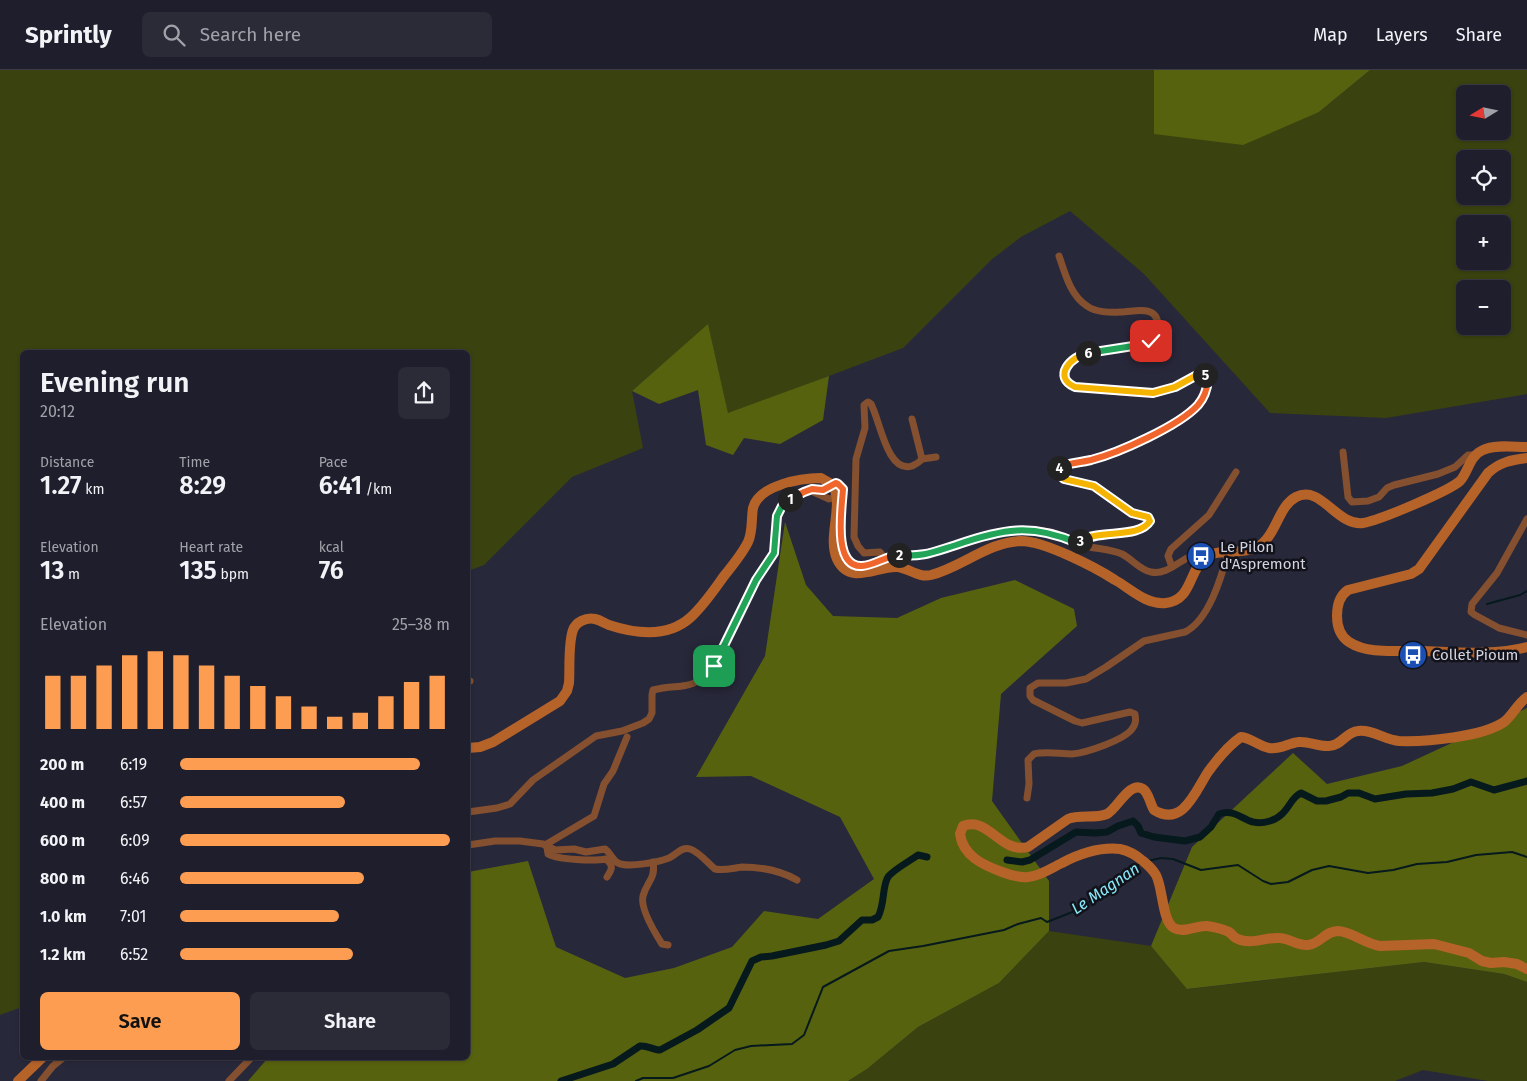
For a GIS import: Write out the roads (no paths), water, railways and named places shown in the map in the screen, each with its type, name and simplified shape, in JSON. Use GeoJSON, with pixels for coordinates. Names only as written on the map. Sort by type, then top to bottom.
{"type":"FeatureCollection","features":[{"type":"Feature","properties":{"kind":"street"},"geometry":{"type":"LineString","coordinates":[[1059,256],[1068,283],[1085,305],[1093,309],[1110,312],[1148,311],[1154,314],[1158,326],[1158,332],[1154,338],[1146,344],[1078,355],[1066,369],[1066,378],[1071,386],[1148,394],[1169,389],[1197,375],[1203,374],[1208,380],[1202,400],[1192,411],[1174,423],[1146,438],[1104,456],[1060,467],[1060,475],[1064,479],[1094,486],[1132,513],[1148,517],[1150,521],[1146,527],[1139,531],[1093,535],[1077,543]]}},
{"type":"Feature","properties":{"kind":"street"},"geometry":{"type":"LineString","coordinates":[[884,558],[880,552],[864,553],[854,537],[856,459],[864,428],[864,409],[866,403],[873,407],[884,441],[900,466],[915,465],[922,459],[936,457]]}},
{"type":"Feature","properties":{"kind":"street"},"geometry":{"type":"LineString","coordinates":[[912,419],[922,459]]}},
{"type":"Feature","properties":{"kind":"street"},"geometry":{"type":"LineString","coordinates":[[470,748],[480,747],[492,742],[560,701],[567,691],[569,683],[573,631],[581,622],[594,618],[608,624],[643,632],[659,632],[678,626],[692,616],[704,603],[744,549],[751,534],[754,506],[763,493],[782,485],[817,478],[838,484],[843,489],[841,543],[847,560],[859,566],[899,554],[917,556],[930,554],[985,535],[1026,530],[1057,534],[1077,543],[1121,554],[1149,572],[1165,571],[1196,553],[1203,553],[1207,556],[1244,551],[1263,544],[1268,539],[1288,504],[1300,495],[1319,498],[1345,519],[1355,523],[1364,522],[1395,512],[1451,487],[1464,476],[1475,455],[1483,450],[1492,447],[1527,447]]}},
{"type":"Feature","properties":{"kind":"street"},"geometry":{"type":"LineString","coordinates":[[1343,452],[1348,497],[1352,502],[1362,502],[1379,496],[1388,488],[1438,474],[1454,467],[1468,455],[1475,455]]}},
{"type":"Feature","properties":{"kind":"street"},"geometry":{"type":"LineString","coordinates":[[1527,458],[1506,461],[1488,473],[1419,568],[1411,574],[1348,590],[1340,596],[1337,614],[1338,627],[1344,638],[1361,648],[1466,653],[1501,652],[1527,647]]}},
{"type":"Feature","properties":{"kind":"street"},"geometry":{"type":"LineString","coordinates":[[1172,567],[1168,556],[1171,549],[1209,514],[1236,472]]}},
{"type":"Feature","properties":{"kind":"street"},"geometry":{"type":"LineString","coordinates":[[833,484],[836,497],[834,540],[836,556],[843,567],[856,574],[867,574],[881,569],[896,567],[926,576],[952,567],[986,550],[1021,541],[1034,543],[1059,552],[1100,571],[1143,598],[1164,603],[1181,597],[1186,592],[1198,566],[1207,556]]}},
{"type":"Feature","properties":{"kind":"street"},"geometry":{"type":"LineString","coordinates":[[470,812],[510,804],[533,780],[596,736],[622,731],[643,723],[649,719],[652,713],[653,690],[685,686],[695,683],[704,677],[714,666],[756,580],[774,553],[777,516],[782,506],[796,495],[808,490],[823,490],[833,484]]}},
{"type":"Feature","properties":{"kind":"street"},"geometry":{"type":"LineString","coordinates":[[808,490],[836,508]]}},
{"type":"Feature","properties":{"kind":"street"},"geometry":{"type":"LineString","coordinates":[[819,496],[829,499],[836,497]]}},
{"type":"Feature","properties":{"kind":"street"},"geometry":{"type":"LineString","coordinates":[[1527,519],[1497,573],[1472,604],[1471,612],[1499,628],[1527,636]]}},
{"type":"Feature","properties":{"kind":"street"},"geometry":{"type":"LineString","coordinates":[[1027,798],[1029,784],[1028,760],[1034,754],[1074,754],[1090,750],[1125,735],[1136,723],[1135,714],[1130,712],[1091,722],[1075,721],[1036,703],[1030,696],[1030,688],[1036,683],[1066,684],[1086,679],[1144,641],[1191,629],[1202,615],[1214,593],[1228,553]]}},
{"type":"Feature","properties":{"kind":"street"},"geometry":{"type":"LineString","coordinates":[[1527,697],[1508,718],[1493,728],[1482,732],[1451,737],[1399,740],[1358,731],[1331,746],[1303,742],[1273,748],[1240,737],[1210,770],[1189,804],[1175,813],[1164,814],[1154,810],[1145,790],[1139,787],[1127,792],[1112,811],[1105,815],[1073,817],[1033,844],[1022,848],[1007,845],[986,828],[966,824],[960,831],[960,837],[969,853],[982,864],[1015,876],[1027,878],[1040,875],[1063,862],[1099,850],[1120,849],[1134,853],[1156,876],[1167,918],[1171,926],[1176,929],[1182,930],[1207,926],[1221,929],[1237,939],[1248,941],[1278,938],[1305,946],[1312,945],[1330,932],[1338,931],[1348,933],[1373,945],[1434,944],[1469,952],[1482,961],[1517,964],[1527,969]]}},
{"type":"Feature","properties":{"kind":"street"},"geometry":{"type":"LineString","coordinates":[[546,846],[594,816],[604,784],[613,770],[627,737]]}},
{"type":"Feature","properties":{"kind":"street"},"geometry":{"type":"LineString","coordinates":[[470,845],[494,841],[520,841],[546,846],[555,850],[574,849],[586,852],[605,849],[615,861],[627,865],[669,858],[687,848],[714,869],[742,867],[762,869],[786,874],[797,880]]}},
{"type":"Feature","properties":{"kind":"street"},"geometry":{"type":"LineString","coordinates":[[546,846],[548,854],[554,857],[594,861],[606,859],[612,867],[607,877]]}},
{"type":"Feature","properties":{"kind":"street"},"geometry":{"type":"LineString","coordinates":[[653,862],[654,875],[643,895],[643,906],[662,944],[668,945]]}},
{"type":"Feature","properties":{"kind":"street"},"geometry":{"type":"LineString","coordinates":[[18,1081],[40,1060]]}},
{"type":"Feature","properties":{"kind":"street"},"geometry":{"type":"LineString","coordinates":[[41,1081],[60,1060]]}},
{"type":"Feature","properties":{"kind":"street"},"geometry":{"type":"LineString","coordinates":[[229,1081],[249,1060]]}},
{"type":"Feature","properties":{"kind":"waterway"},"geometry":{"type":"LineString","coordinates":[[1487,604],[1520,595],[1527,591]]}},
{"type":"Feature","properties":{"kind":"waterway"},"geometry":{"type":"LineString","coordinates":[[1007,860],[1022,862],[1030,860],[1076,832],[1107,832],[1133,821],[1141,833],[1154,837],[1185,841],[1200,837],[1211,827],[1219,814],[1233,813],[1248,820],[1261,823],[1270,821],[1281,815],[1297,795],[1301,793],[1317,801],[1326,801],[1348,793],[1359,793],[1375,799],[1406,794],[1432,793],[1453,789],[1471,782],[1494,790],[1527,781]]}},
{"type":"Feature","properties":{"kind":"waterway","name":"Le Magnan"},"geometry":{"type":"LineString","coordinates":[[1148,861],[1161,858],[1173,859],[1201,870],[1238,865],[1271,884],[1288,882],[1312,870],[1329,866],[1368,873],[1393,870],[1417,864],[1447,862],[1476,855],[1512,852],[1527,857]]}},
{"type":"Feature","properties":{"kind":"waterway"},"geometry":{"type":"LineString","coordinates":[[561,1081],[613,1064],[640,1046],[660,1050],[697,1030],[729,1008],[752,961],[761,957],[839,941],[862,920],[872,920],[878,917],[882,907],[886,881],[890,874],[918,855],[927,857]]}},
{"type":"Feature","properties":{"kind":"waterway","name":"Le Magnan"},"geometry":{"type":"LineString","coordinates":[[636,1081],[643,1078],[673,1078],[709,1066],[735,1050],[751,1046],[792,1044],[804,1035],[823,987],[889,951],[1004,930],[1041,918],[1047,922],[1080,909],[1141,863]]}},
{"type":"Feature","properties":{"kind":"place","name":"Le Pilon d'Aspremont"},"geometry":{"type":"Point","coordinates":[1201,556]}},
{"type":"Feature","properties":{"kind":"place","name":"Collet Pioum"},"geometry":{"type":"Point","coordinates":[1413,655]}}]}
